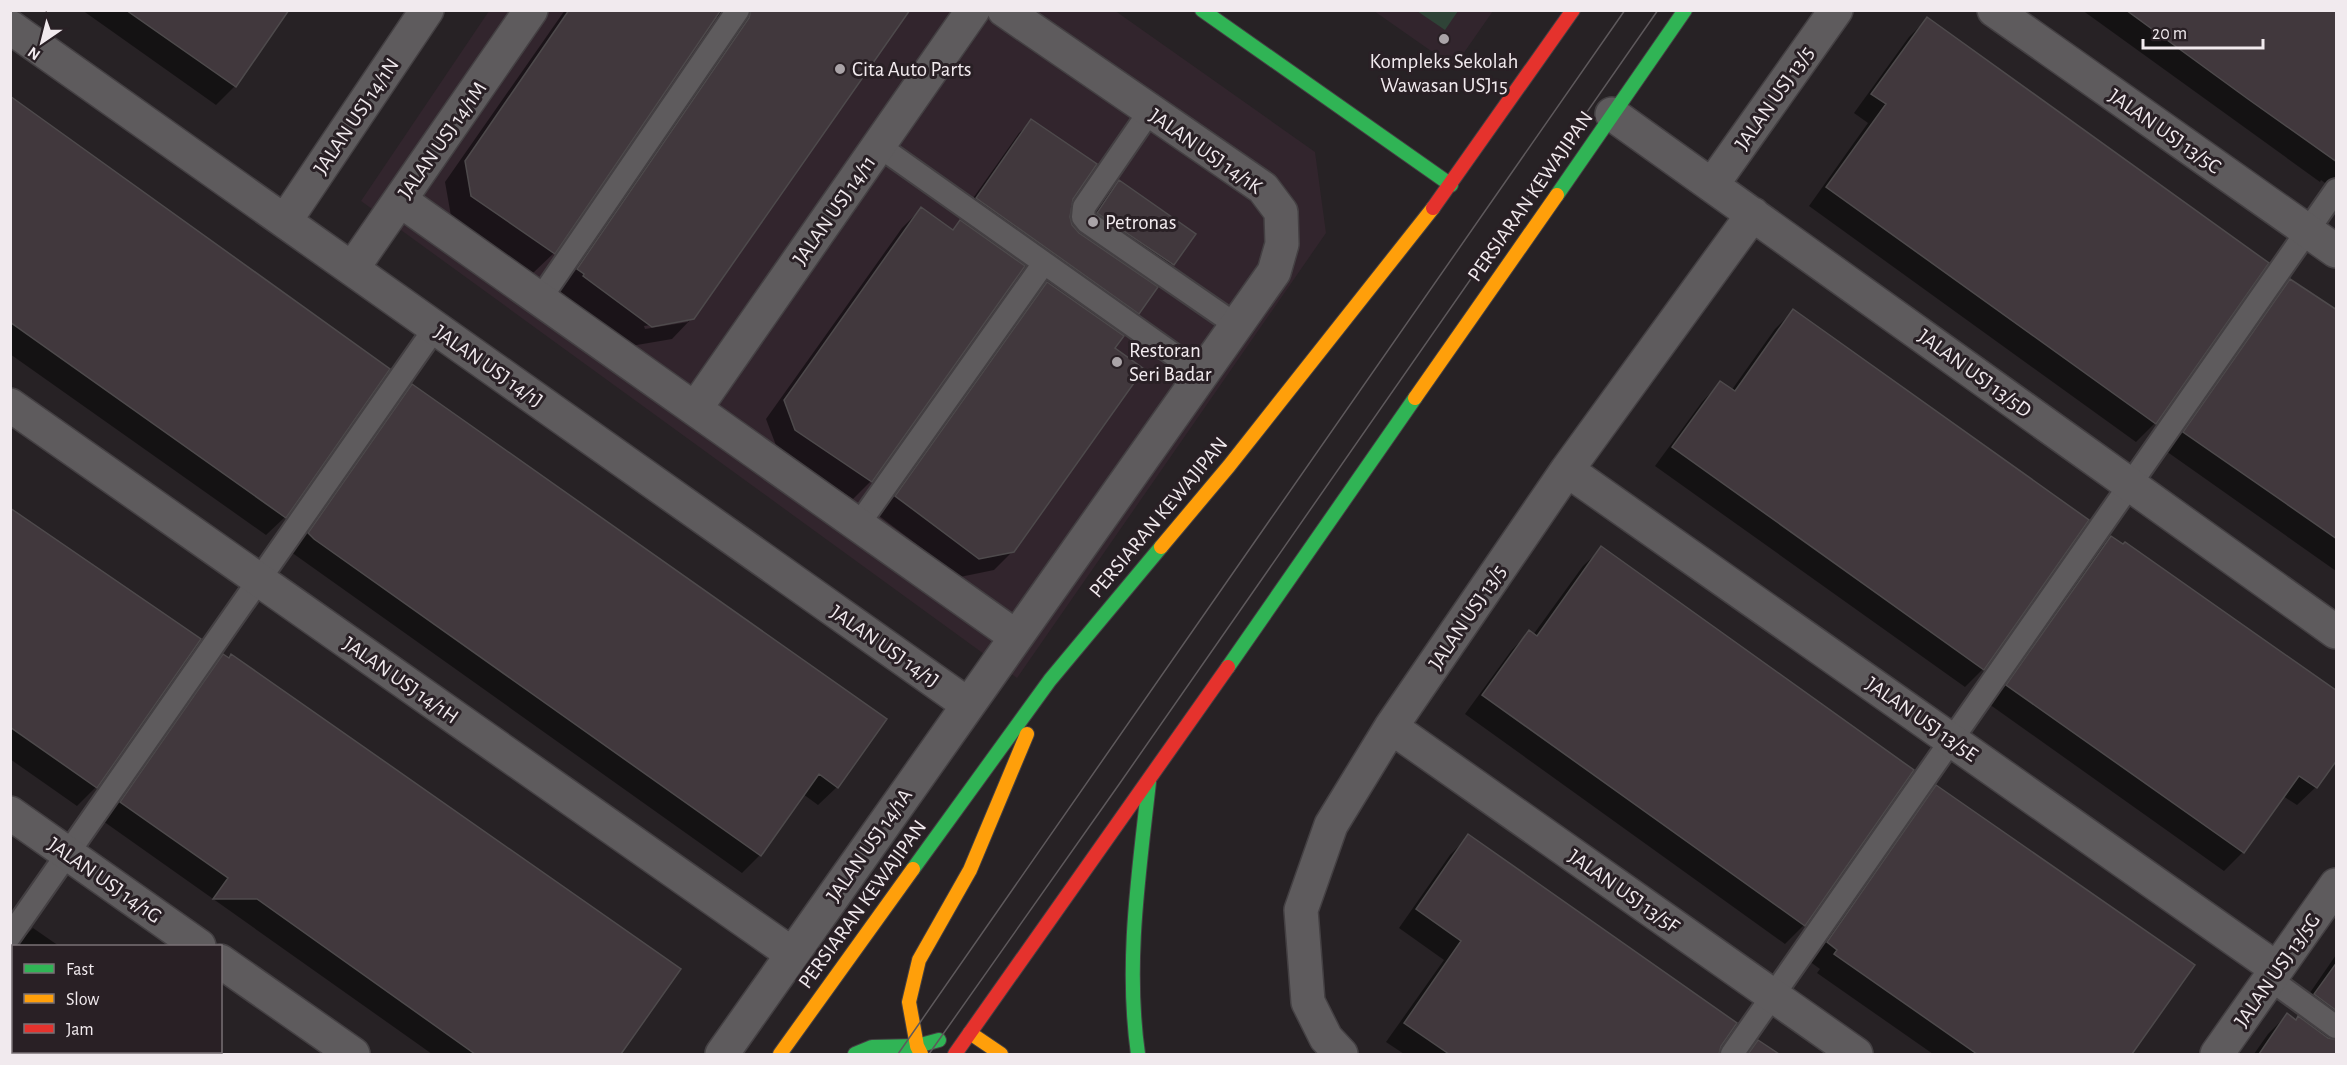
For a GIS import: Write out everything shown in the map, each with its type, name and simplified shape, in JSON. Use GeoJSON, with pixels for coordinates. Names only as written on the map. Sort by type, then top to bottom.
{"type":"FeatureCollection","features":[{"type":"Feature","properties":{"kind":"main road"},"geometry":{"type":"LineString","coordinates":[[1202,10],[1451,185]]}},
{"type":"Feature","properties":{"kind":"main road","name":"PERSIARAN KEWAJIPAN"},"geometry":{"type":"LineString","coordinates":[[780,1054],[1050,680],[1229,466],[1451,185],[1573,10]]}},
{"type":"Feature","properties":{"kind":"main road","name":"PERSIARAN KEWAJIPAN"},"geometry":{"type":"LineString","coordinates":[[955,1054],[1149,780],[1685,10]]}},
{"type":"Feature","properties":{"kind":"main road"},"geometry":{"type":"LineString","coordinates":[[919,1050],[909,1002],[920,960],[970,870],[1050,680]]}},
{"type":"Feature","properties":{"kind":"main road"},"geometry":{"type":"LineString","coordinates":[[1138,1054],[1131,978],[1135,910],[1149,780]]}},
{"type":"Feature","properties":{"kind":"main road"},"geometry":{"type":"LineString","coordinates":[[855,1054],[872,1047],[919,1050],[970,1033],[1001,1054]]}},
{"type":"Feature","properties":{"kind":"street","name":"JALAN USJ 14/1N"},"geometry":{"type":"LineString","coordinates":[[285,221],[427,10]]}},
{"type":"Feature","properties":{"kind":"street","name":"JALAN USJ 14/1M"},"geometry":{"type":"LineString","coordinates":[[352,269],[531,10]]}},
{"type":"Feature","properties":{"kind":"street","name":"JALAN USJ 14/11"},"geometry":{"type":"LineString","coordinates":[[695,409],[973,10]]}},
{"type":"Feature","properties":{"kind":"street","name":"JALAN USJ 14/1K"},"geometry":{"type":"LineString","coordinates":[[1004,10],[1263,188],[1281,212],[1282,244],[1274,272],[1015,636]]}},
{"type":"Feature","properties":{"kind":"street","name":"JALAN USJ 13/5"},"geometry":{"type":"LineString","coordinates":[[1712,185],[1836,10]]}},
{"type":"Feature","properties":{"kind":"street","name":"JALAN USJ 13/5C"},"geometry":{"type":"LineString","coordinates":[[1994,10],[2337,252]]}},
{"type":"Feature","properties":{"kind":"street","name":"JALAN USJ 14/1J"},"geometry":{"type":"LineString","coordinates":[[10,27],[967,704]]}},
{"type":"Feature","properties":{"kind":"street","name":"JALAN USJ 13/5D"},"geometry":{"type":"LineString","coordinates":[[1612,114],[2337,632]]}},
{"type":"Feature","properties":{"kind":"street"},"geometry":{"type":"LineString","coordinates":[[400,200],[1015,636]]}},
{"type":"Feature","properties":{"kind":"street","name":"JALAN USJ 13/5"},"geometry":{"type":"LineString","coordinates":[[1341,1054],[1326,1038],[1308,1002],[1302,910],[1331,825],[1391,727],[1567,470],[1753,214]]}},
{"type":"Feature","properties":{"kind":"street","name":"JALAN USJ 14/1H"},"geometry":{"type":"LineString","coordinates":[[10,405],[792,954]]}},
{"type":"Feature","properties":{"kind":"street","name":"JALAN USJ 13/5E"},"geometry":{"type":"LineString","coordinates":[[1567,470],[1952,740],[2274,974]]}},
{"type":"Feature","properties":{"kind":"street","name":"JALAN USJ 14/1A"},"geometry":{"type":"LineString","coordinates":[[722,1054],[1015,636]]}},
{"type":"Feature","properties":{"kind":"street","name":"JALAN USJ 13/5F"},"geometry":{"type":"LineString","coordinates":[[1391,727],[1856,1054]]}},
{"type":"Feature","properties":{"kind":"street","name":"JALAN USJ 14/1G"},"geometry":{"type":"LineString","coordinates":[[10,813],[199,945]]}},
{"type":"Feature","properties":{"kind":"street","name":"JALAN USJ 13/5G"},"geometry":{"type":"LineString","coordinates":[[2217,1054],[2337,885]]}},
{"type":"Feature","properties":{"kind":"street"},"geometry":{"type":"LineString","coordinates":[[222,962],[353,1054]]}},
{"type":"Feature","properties":{"kind":"lane"},"geometry":{"type":"LineString","coordinates":[[540,299],[738,10]]}},
{"type":"Feature","properties":{"kind":"lane"},"geometry":{"type":"LineString","coordinates":[[1150,111],[1084,207],[1083,217],[1236,325]]}},
{"type":"Feature","properties":{"kind":"lane"},"geometry":{"type":"LineString","coordinates":[[879,146],[1201,374]]}},
{"type":"Feature","properties":{"kind":"lane"},"geometry":{"type":"LineString","coordinates":[[1732,1054],[2337,190]]}},
{"type":"Feature","properties":{"kind":"lane"},"geometry":{"type":"LineString","coordinates":[[858,525],[1044,263]]}},
{"type":"Feature","properties":{"kind":"lane"},"geometry":{"type":"LineString","coordinates":[[10,936],[435,328]]}},
{"type":"Feature","properties":{"kind":"lane"},"geometry":{"type":"LineString","coordinates":[[2274,974],[2337,1027]]}},
{"type":"Feature","properties":{"kind":"shaded area"},"geometry":{"type":"Polygon","coordinates":[[[1114,10],[1315,152],[1326,233],[1017,678],[361,201],[489,11],[1114,10]]]}},
{"type":"Feature","properties":{"kind":"shaded area","name":"Kompleks Sekolah Wawasan USJ15"},"geometry":{"type":"Polygon","coordinates":[[[1374,11],[1493,11],[1454,67],[1374,11]]]}},
{"type":"Feature","properties":{"kind":"green space"},"geometry":{"type":"Polygon","coordinates":[[[1417,11],[1458,11],[1445,30],[1417,11]]]}},
{"type":"Feature","properties":{"kind":"building"},"geometry":{"type":"Polygon","coordinates":[[[126,10],[289,10],[236,87],[126,10]]]}},
{"type":"Feature","properties":{"kind":"building"},"geometry":{"type":"Polygon","coordinates":[[[569,10],[721,10],[555,254],[471,196],[465,161],[569,10]]]}},
{"type":"Feature","properties":{"kind":"building"},"geometry":{"type":"Polygon","coordinates":[[[751,10],[910,10],[694,319],[652,327],[583,276],[584,274],[577,269],[749,18],[751,10]]]}},
{"type":"Feature","properties":{"kind":"building"},"geometry":{"type":"Polygon","coordinates":[[[2126,10],[2337,10],[2337,162],[2248,99],[2126,10]]]}},
{"type":"Feature","properties":{"kind":"building"},"geometry":{"type":"Polygon","coordinates":[[[1927,17],[2269,263],[2156,424],[1826,187],[1886,104],[1871,94],[1927,17]]]}},
{"type":"Feature","properties":{"kind":"building"},"geometry":{"type":"Polygon","coordinates":[[[10,96],[390,369],[286,518],[10,322],[10,96]]]}},
{"type":"Feature","properties":{"kind":"building"},"geometry":{"type":"Polygon","coordinates":[[[1031,119],[1097,164],[1073,199],[1070,217],[1072,225],[1079,233],[1158,287],[1139,314],[976,198],[1031,119]]]}},
{"type":"Feature","properties":{"kind":"building"},"geometry":{"type":"Polygon","coordinates":[[[1119,180],[1196,234],[1174,265],[1097,213],[1119,180]]]}},
{"type":"Feature","properties":{"kind":"building"},"geometry":{"type":"Polygon","coordinates":[[[921,207],[953,230],[960,220],[1025,266],[872,482],[795,430],[784,400],[921,207]]]}},
{"type":"Feature","properties":{"kind":"building"},"geometry":{"type":"Polygon","coordinates":[[[2290,279],[2337,310],[2337,539],[2183,432],[2290,279]]]}},
{"type":"Feature","properties":{"kind":"building"},"geometry":{"type":"Polygon","coordinates":[[[1047,282],[1124,336],[1115,348],[1144,369],[1014,552],[979,559],[895,496],[1047,282]]]}},
{"type":"Feature","properties":{"kind":"building"},"geometry":{"type":"Polygon","coordinates":[[[1793,309],[2089,520],[1984,670],[1672,447],[1720,381],[1735,391],[1793,309]]]}},
{"type":"Feature","properties":{"kind":"building"},"geometry":{"type":"Polygon","coordinates":[[[412,384],[887,719],[838,788],[819,774],[761,856],[314,539],[308,533],[412,384]]]}},
{"type":"Feature","properties":{"kind":"building"},"geometry":{"type":"Polygon","coordinates":[[[10,508],[201,639],[97,788],[10,727],[10,508]]]}},
{"type":"Feature","properties":{"kind":"building"},"geometry":{"type":"Polygon","coordinates":[[[2111,536],[2123,544],[2125,542],[2337,691],[2337,760],[2317,788],[2299,776],[2244,853],[2006,685],[2111,536]]]}},
{"type":"Feature","properties":{"kind":"building"},"geometry":{"type":"Polygon","coordinates":[[[1601,546],[1914,770],[1805,926],[1482,695],[1529,630],[1537,636],[1601,546]]]}},
{"type":"Feature","properties":{"kind":"building"},"geometry":{"type":"Polygon","coordinates":[[[223,654],[229,658],[231,654],[681,969],[621,1054],[475,1054],[257,899],[213,899],[228,878],[120,802],[223,654]]]}},
{"type":"Feature","properties":{"kind":"building"},"geometry":{"type":"Polygon","coordinates":[[[1936,785],[2195,965],[2132,1054],[1977,1054],[1834,954],[1837,950],[1827,942],[1936,785]]]}},
{"type":"Feature","properties":{"kind":"building"},"geometry":{"type":"Polygon","coordinates":[[[1468,834],[1737,1023],[1721,1046],[1719,1054],[1449,1054],[1404,1023],[1461,941],[1416,909],[1468,834]]]}},
{"type":"Feature","properties":{"kind":"building"},"geometry":{"type":"Polygon","coordinates":[[[2337,962],[2337,1011],[2314,994],[2337,962]]]}},
{"type":"Feature","properties":{"kind":"building"},"geometry":{"type":"Polygon","coordinates":[[[2287,1013],[2296,1020],[2298,1016],[2328,1038],[2337,1040],[2337,1054],[2259,1054],[2287,1013]]]}},
{"type":"Feature","properties":{"kind":"building"},"geometry":{"type":"Polygon","coordinates":[[[1758,1040],[1779,1054],[1748,1054],[1758,1040]]]}},
{"type":"Feature","properties":{"kind":"tram line"},"geometry":{"type":"LineString","coordinates":[[898,1054],[1625,10]]}},
{"type":"Feature","properties":{"kind":"tram line"},"geometry":{"type":"LineString","coordinates":[[929,1054],[1658,10]]}},
{"type":"Feature","properties":{"kind":"traffic: fast"},"geometry":{"type":"LineString","coordinates":[[1202,10],[1451,185]]}},
{"type":"Feature","properties":{"kind":"traffic: fast"},"geometry":{"type":"LineString","coordinates":[[1557,195],[1685,10]]}},
{"type":"Feature","properties":{"kind":"traffic: fast"},"geometry":{"type":"LineString","coordinates":[[1228,667],[1415,398]]}},
{"type":"Feature","properties":{"kind":"traffic: fast"},"geometry":{"type":"LineString","coordinates":[[913,869],[1050,680],[1161,547]]}},
{"type":"Feature","properties":{"kind":"traffic: fast"},"geometry":{"type":"LineString","coordinates":[[1138,1054],[1134,1020],[1133,952],[1149,782]]}},
{"type":"Feature","properties":{"kind":"traffic: fast"},"geometry":{"type":"LineString","coordinates":[[855,1054],[872,1047],[917,1046],[939,1040]]}},
{"type":"Feature","properties":{"kind":"traffic: slow"},"geometry":{"type":"LineString","coordinates":[[1415,398],[1557,195]]}},
{"type":"Feature","properties":{"kind":"traffic: slow"},"geometry":{"type":"LineString","coordinates":[[1161,547],[1229,466],[1433,208]]}},
{"type":"Feature","properties":{"kind":"traffic: slow"},"geometry":{"type":"LineString","coordinates":[[921,1054],[917,1046],[909,1002],[919,960],[970,870],[1027,734]]}},
{"type":"Feature","properties":{"kind":"traffic: slow"},"geometry":{"type":"LineString","coordinates":[[780,1054],[913,869]]}},
{"type":"Feature","properties":{"kind":"traffic: slow"},"geometry":{"type":"LineString","coordinates":[[970,1033],[1001,1054]]}},
{"type":"Feature","properties":{"kind":"traffic: jam"},"geometry":{"type":"LineString","coordinates":[[1433,208],[1573,10]]}},
{"type":"Feature","properties":{"kind":"traffic: jam"},"geometry":{"type":"LineString","coordinates":[[955,1054],[1228,667]]}},
{"type":"Feature","properties":{"kind":"place","name":"Kompleks Sekolah Wawasan USJ15"},"geometry":{"type":"Point","coordinates":[1444,39]}},
{"type":"Feature","properties":{"kind":"place","name":"Cita Auto Parts"},"geometry":{"type":"Point","coordinates":[840,69]}},
{"type":"Feature","properties":{"kind":"place","name":"Petronas"},"geometry":{"type":"Point","coordinates":[1093,222]}},
{"type":"Feature","properties":{"kind":"place","name":"Restoran Seri Badar"},"geometry":{"type":"Point","coordinates":[1117,362]}}]}
